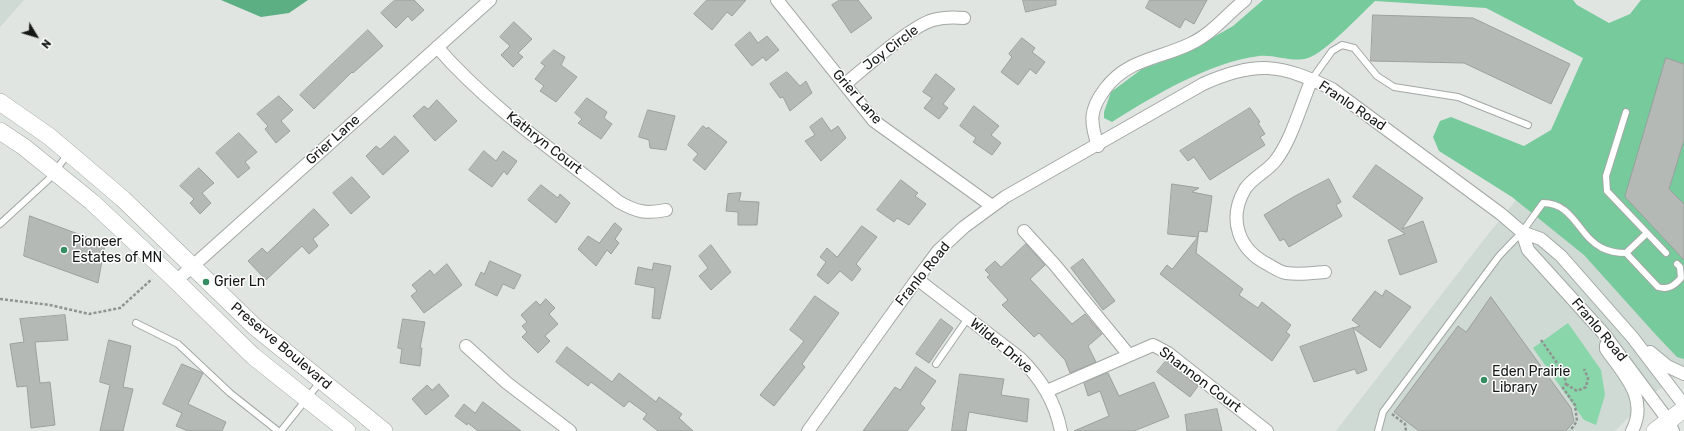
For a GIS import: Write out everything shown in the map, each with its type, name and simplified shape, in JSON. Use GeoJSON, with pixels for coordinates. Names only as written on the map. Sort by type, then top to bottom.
{"type":"FeatureCollection","features":[{"type":"Feature","properties":{"kind":"street","name":"Grier Lane"},"geometry":{"type":"LineString","coordinates":[[176,281],[490,0]]}},
{"type":"Feature","properties":{"kind":"street","name":"Grier Lane"},"geometry":{"type":"LineString","coordinates":[[777,0],[874,121],[992,206]]}},
{"type":"Feature","properties":{"kind":"street"},"geometry":{"type":"LineString","coordinates":[[1098,146],[1092,128],[1092,109],[1112,79],[1131,66],[1191,44],[1210,31],[1245,0]]}},
{"type":"Feature","properties":{"kind":"street","name":"Joy Circle"},"geometry":{"type":"LineString","coordinates":[[845,84],[918,26],[932,20],[948,16],[964,18]]}},
{"type":"Feature","properties":{"kind":"street","name":"Kathryn Court"},"geometry":{"type":"LineString","coordinates":[[437,47],[459,72],[487,97],[619,202],[633,210],[649,213],[666,210]]}},
{"type":"Feature","properties":{"kind":"street","name":"Franlo Road"},"geometry":{"type":"LineString","coordinates":[[808,431],[938,251],[964,227],[992,206],[1203,84],[1228,73],[1254,68],[1282,69],[1312,79],[1332,89],[1376,120],[1501,214],[1522,232],[1541,239],[1561,256],[1633,338],[1684,405]]}},
{"type":"Feature","properties":{"kind":"street"},"geometry":{"type":"LineString","coordinates":[[1312,79],[1285,144],[1276,160],[1246,188],[1239,203],[1236,219],[1240,236],[1248,251],[1261,261],[1285,273],[1325,272]]}},
{"type":"Feature","properties":{"kind":"street","name":"Preserve Boulevard"},"geometry":{"type":"LineString","coordinates":[[0,102],[50,137],[123,198],[255,327],[384,431]]}},
{"type":"Feature","properties":{"kind":"street","name":"Preserve Boulevard"},"geometry":{"type":"LineString","coordinates":[[0,130],[92,202],[253,356],[346,431]]}},
{"type":"Feature","properties":{"kind":"street"},"geometry":{"type":"LineString","coordinates":[[1024,231],[1056,265],[1129,355]]}},
{"type":"Feature","properties":{"kind":"street","name":"Franlo Road"},"geometry":{"type":"LineString","coordinates":[[1522,232],[1528,250],[1604,334],[1670,426]]}},
{"type":"Feature","properties":{"kind":"street","name":"Wilder Drive"},"geometry":{"type":"LineString","coordinates":[[917,279],[1020,358],[1035,374],[1047,391],[1058,416],[1061,431]]}},
{"type":"Feature","properties":{"kind":"street"},"geometry":{"type":"LineString","coordinates":[[1604,334],[1606,349],[1635,390],[1638,410],[1632,431]]}},
{"type":"Feature","properties":{"kind":"street"},"geometry":{"type":"LineString","coordinates":[[1633,338],[1667,366],[1684,374]]}},
{"type":"Feature","properties":{"kind":"street","name":"Shannon Court"},"geometry":{"type":"LineString","coordinates":[[1047,391],[1153,345],[1168,353],[1267,431]]}},
{"type":"Feature","properties":{"kind":"street"},"geometry":{"type":"LineString","coordinates":[[466,346],[507,383],[570,431]]}},
{"type":"Feature","properties":{"kind":"street"},"geometry":{"type":"LineString","coordinates":[[1655,431],[1670,426],[1684,409]]}},
{"type":"Feature","properties":{"kind":"lane"},"geometry":{"type":"LineString","coordinates":[[1312,79],[1332,51],[1342,46],[1354,48],[1377,76],[1394,87],[1458,97],[1528,125]]}},
{"type":"Feature","properties":{"kind":"lane"},"geometry":{"type":"LineString","coordinates":[[1626,112],[1606,176],[1605,184],[1608,191],[1666,253]]}},
{"type":"Feature","properties":{"kind":"lane"},"geometry":{"type":"LineString","coordinates":[[0,224],[55,172],[69,153]]}},
{"type":"Feature","properties":{"kind":"lane"},"geometry":{"type":"LineString","coordinates":[[1378,431],[1383,412],[1498,256],[1522,232],[1542,204],[1553,203],[1562,207],[1592,240],[1602,248],[1613,252],[1626,253],[1658,286],[1664,289],[1670,288],[1680,278],[1680,267],[1676,264]]}},
{"type":"Feature","properties":{"kind":"lane"},"geometry":{"type":"LineString","coordinates":[[1626,253],[1647,233]]}},
{"type":"Feature","properties":{"kind":"lane"},"geometry":{"type":"LineString","coordinates":[[936,364],[968,318]]}},
{"type":"Feature","properties":{"kind":"lane"},"geometry":{"type":"LineString","coordinates":[[136,323],[178,344],[230,393],[280,431],[321,380]]}},
{"type":"Feature","properties":{"kind":"path"},"geometry":{"type":"LineString","coordinates":[[0,299],[50,305],[89,314],[120,308],[155,276]]}},
{"type":"Feature","properties":{"kind":"path"},"geometry":{"type":"LineString","coordinates":[[1541,340],[1564,373],[1566,384],[1563,388],[1575,405],[1577,421],[1570,431]]}},
{"type":"Feature","properties":{"kind":"path"},"geometry":{"type":"LineString","coordinates":[[1566,384],[1577,391],[1586,387],[1588,378],[1584,369]]}},
{"type":"Feature","properties":{"kind":"path"},"geometry":{"type":"LineString","coordinates":[[1392,414],[1405,424],[1406,431]]}},
{"type":"Feature","properties":{"kind":"shaded area"},"geometry":{"type":"Polygon","coordinates":[[[0,0],[24,0],[0,27],[0,0]]]}},
{"type":"Feature","properties":{"kind":"shaded area"},"geometry":{"type":"Polygon","coordinates":[[[221,0],[308,0],[289,13],[261,17],[221,0]]]}},
{"type":"Feature","properties":{"kind":"shaded area"},"geometry":{"type":"Polygon","coordinates":[[[1263,0],[1573,0],[1577,5],[1609,23],[1630,14],[1641,0],[1684,0],[1684,359],[1677,357],[1584,255],[1512,197],[1439,151],[1433,137],[1440,121],[1451,117],[1524,146],[1551,130],[1583,58],[1486,8],[1375,1],[1324,49],[1308,58],[1296,60],[1259,56],[1240,59],[1221,65],[1182,82],[1112,122],[1104,118],[1104,112],[1111,92],[1142,69],[1186,53],[1233,26],[1263,0]]]}},
{"type":"Feature","properties":{"kind":"shaded area"},"geometry":{"type":"Polygon","coordinates":[[[1684,0],[1684,371],[1651,395],[1615,431],[1336,431],[1486,237],[1626,65],[1684,0]]]}},
{"type":"Feature","properties":{"kind":"shaded area"},"geometry":{"type":"Polygon","coordinates":[[[1568,323],[1601,370],[1605,395],[1596,425],[1584,420],[1533,348],[1568,323]]]}},
{"type":"Feature","properties":{"kind":"building"},"geometry":{"type":"Polygon","coordinates":[[[395,0],[414,0],[424,10],[412,21],[408,16],[396,28],[381,13],[395,0]]]}},
{"type":"Feature","properties":{"kind":"building"},"geometry":{"type":"Polygon","coordinates":[[[707,0],[746,0],[732,16],[727,12],[712,30],[694,14],[707,0]]]}},
{"type":"Feature","properties":{"kind":"building"},"geometry":{"type":"Polygon","coordinates":[[[840,0],[858,0],[872,18],[851,33],[832,5],[840,0]]]}},
{"type":"Feature","properties":{"kind":"building"},"geometry":{"type":"Polygon","coordinates":[[[1023,0],[1056,0],[1056,5],[1026,12],[1023,0]]]}},
{"type":"Feature","properties":{"kind":"building"},"geometry":{"type":"Polygon","coordinates":[[[1150,0],[1207,0],[1194,24],[1185,19],[1180,28],[1146,8],[1150,0]]]}},
{"type":"Feature","properties":{"kind":"building"},"geometry":{"type":"Polygon","coordinates":[[[1373,15],[1473,18],[1570,64],[1551,104],[1464,63],[1371,61],[1373,15]]]}},
{"type":"Feature","properties":{"kind":"building"},"geometry":{"type":"Polygon","coordinates":[[[514,22],[532,39],[518,53],[523,57],[513,67],[501,55],[510,46],[500,37],[514,22]]]}},
{"type":"Feature","properties":{"kind":"building"},"geometry":{"type":"Polygon","coordinates":[[[368,30],[383,46],[353,73],[352,72],[314,109],[300,95],[368,30]]]}},
{"type":"Feature","properties":{"kind":"building"},"geometry":{"type":"Polygon","coordinates":[[[750,32],[758,43],[767,36],[779,50],[766,61],[763,57],[752,66],[735,45],[750,32]]]}},
{"type":"Feature","properties":{"kind":"building"},"geometry":{"type":"Polygon","coordinates":[[[1022,38],[1035,48],[1032,52],[1045,62],[1036,74],[1030,69],[1018,85],[1001,72],[1012,57],[1009,54],[1022,38]]]}},
{"type":"Feature","properties":{"kind":"building"},"geometry":{"type":"Polygon","coordinates":[[[554,50],[565,57],[561,65],[577,77],[556,102],[540,91],[544,86],[535,79],[545,66],[541,63],[554,50]]]}},
{"type":"Feature","properties":{"kind":"building"},"geometry":{"type":"Polygon","coordinates":[[[1666,58],[1684,64],[1684,140],[1669,189],[1684,204],[1684,260],[1625,197],[1666,58]]]}},
{"type":"Feature","properties":{"kind":"building"},"geometry":{"type":"Polygon","coordinates":[[[787,72],[800,86],[806,81],[812,93],[790,111],[783,97],[780,98],[770,84],[787,72]]]}},
{"type":"Feature","properties":{"kind":"building"},"geometry":{"type":"Polygon","coordinates":[[[936,74],[955,89],[943,104],[948,108],[939,119],[924,108],[932,98],[923,92],[936,74]]]}},
{"type":"Feature","properties":{"kind":"building"},"geometry":{"type":"Polygon","coordinates":[[[279,96],[293,110],[281,121],[290,131],[276,143],[265,129],[268,126],[257,114],[279,96]]]}},
{"type":"Feature","properties":{"kind":"building"},"geometry":{"type":"Polygon","coordinates":[[[587,98],[607,112],[604,118],[612,124],[601,139],[578,123],[582,119],[575,113],[587,98]]]}},
{"type":"Feature","properties":{"kind":"building"},"geometry":{"type":"Polygon","coordinates":[[[437,100],[457,121],[435,141],[413,116],[424,106],[428,109],[437,100]]]}},
{"type":"Feature","properties":{"kind":"building"},"geometry":{"type":"Polygon","coordinates":[[[974,106],[999,126],[991,135],[1001,143],[992,155],[973,142],[976,138],[960,126],[974,106]]]}},
{"type":"Feature","properties":{"kind":"building"},"geometry":{"type":"Polygon","coordinates":[[[1250,108],[1260,122],[1258,123],[1265,134],[1260,137],[1265,145],[1210,180],[1194,157],[1188,161],[1180,151],[1250,108]]]}},
{"type":"Feature","properties":{"kind":"building"},"geometry":{"type":"Polygon","coordinates":[[[648,110],[675,116],[666,150],[650,148],[649,140],[639,137],[648,110]]]}},
{"type":"Feature","properties":{"kind":"building"},"geometry":{"type":"Polygon","coordinates":[[[822,118],[831,131],[838,126],[846,138],[821,161],[805,141],[815,135],[810,127],[822,118]]]}},
{"type":"Feature","properties":{"kind":"building"},"geometry":{"type":"Polygon","coordinates":[[[703,126],[707,129],[708,127],[727,142],[705,170],[693,160],[698,154],[688,145],[703,126]]]}},
{"type":"Feature","properties":{"kind":"building"},"geometry":{"type":"Polygon","coordinates":[[[239,133],[257,152],[245,162],[250,168],[238,178],[216,153],[239,133]]]}},
{"type":"Feature","properties":{"kind":"building"},"geometry":{"type":"Polygon","coordinates":[[[395,136],[409,151],[383,175],[366,156],[376,146],[380,149],[395,136]]]}},
{"type":"Feature","properties":{"kind":"building"},"geometry":{"type":"Polygon","coordinates":[[[484,151],[496,161],[503,151],[517,161],[507,175],[504,171],[492,187],[469,170],[484,151]]]}},
{"type":"Feature","properties":{"kind":"building"},"geometry":{"type":"Polygon","coordinates":[[[1376,165],[1423,198],[1402,229],[1423,221],[1437,262],[1400,275],[1388,240],[1405,234],[1353,197],[1376,165]]]}},
{"type":"Feature","properties":{"kind":"building"},"geometry":{"type":"Polygon","coordinates":[[[199,168],[214,183],[202,193],[211,203],[200,214],[190,203],[194,199],[180,186],[199,168]]]}},
{"type":"Feature","properties":{"kind":"building"},"geometry":{"type":"Polygon","coordinates":[[[352,177],[370,197],[351,214],[333,193],[352,177]]]}},
{"type":"Feature","properties":{"kind":"building"},"geometry":{"type":"Polygon","coordinates":[[[1329,179],[1341,202],[1336,205],[1342,216],[1289,247],[1284,239],[1280,241],[1264,215],[1295,196],[1329,179]]]}},
{"type":"Feature","properties":{"kind":"building"},"geometry":{"type":"Polygon","coordinates":[[[901,180],[918,193],[915,196],[926,204],[909,225],[897,218],[894,222],[877,210],[901,180]]]}},
{"type":"Feature","properties":{"kind":"building"},"geometry":{"type":"Polygon","coordinates":[[[1172,184],[1199,188],[1192,192],[1212,196],[1207,232],[1199,231],[1198,237],[1168,234],[1172,184]]]}},
{"type":"Feature","properties":{"kind":"building"},"geometry":{"type":"Polygon","coordinates":[[[541,185],[558,198],[560,194],[570,203],[556,223],[528,200],[541,185]]]}},
{"type":"Feature","properties":{"kind":"building"},"geometry":{"type":"Polygon","coordinates":[[[741,193],[739,201],[759,202],[757,225],[738,225],[738,212],[726,211],[728,194],[741,193]]]}},
{"type":"Feature","properties":{"kind":"building"},"geometry":{"type":"Polygon","coordinates":[[[314,209],[329,225],[313,239],[318,246],[309,254],[302,246],[266,280],[248,261],[262,248],[267,253],[314,209]]]}},
{"type":"Feature","properties":{"kind":"building","name":"Pioneer Estates of MN"},"geometry":{"type":"Polygon","coordinates":[[[30,216],[105,244],[98,283],[24,256],[30,216]]]}},
{"type":"Feature","properties":{"kind":"building"},"geometry":{"type":"Polygon","coordinates":[[[615,223],[622,229],[615,239],[619,243],[611,254],[607,250],[596,266],[578,249],[588,236],[599,243],[615,223]]]}},
{"type":"Feature","properties":{"kind":"building"},"geometry":{"type":"Polygon","coordinates":[[[862,226],[877,237],[856,264],[861,269],[852,281],[840,271],[828,284],[817,275],[826,262],[820,257],[827,248],[837,257],[862,226]]]}},
{"type":"Feature","properties":{"kind":"building"},"geometry":{"type":"Polygon","coordinates":[[[1198,237],[1196,253],[1243,289],[1239,295],[1258,308],[1262,302],[1291,325],[1286,332],[1290,335],[1272,361],[1160,274],[1167,265],[1172,269],[1198,237]]]}},
{"type":"Feature","properties":{"kind":"building"},"geometry":{"type":"Polygon","coordinates":[[[1026,244],[1045,265],[1030,279],[1072,324],[1085,314],[1102,334],[1088,346],[1096,362],[1070,373],[1065,360],[1039,333],[1034,337],[1002,305],[1008,300],[987,277],[990,275],[985,270],[995,261],[1001,267],[1026,244]]]}},
{"type":"Feature","properties":{"kind":"building"},"geometry":{"type":"Polygon","coordinates":[[[711,245],[731,272],[711,290],[699,276],[708,268],[699,256],[711,245]]]}},
{"type":"Feature","properties":{"kind":"building"},"geometry":{"type":"Polygon","coordinates":[[[1083,259],[1115,301],[1103,310],[1071,268],[1083,259]]]}},
{"type":"Feature","properties":{"kind":"building"},"geometry":{"type":"Polygon","coordinates":[[[490,261],[521,275],[514,289],[503,284],[497,296],[475,285],[481,272],[484,274],[490,261]]]}},
{"type":"Feature","properties":{"kind":"building"},"geometry":{"type":"Polygon","coordinates":[[[654,263],[671,266],[660,319],[652,318],[655,288],[635,284],[638,267],[652,270],[654,263]]]}},
{"type":"Feature","properties":{"kind":"building"},"geometry":{"type":"Polygon","coordinates":[[[447,264],[462,285],[424,313],[411,296],[417,291],[412,285],[430,270],[434,275],[447,264]]]}},
{"type":"Feature","properties":{"kind":"building"},"geometry":{"type":"Polygon","coordinates":[[[1386,290],[1411,307],[1380,348],[1353,328],[1360,326],[1352,320],[1375,291],[1382,296],[1386,290]]]}},
{"type":"Feature","properties":{"kind":"building"},"geometry":{"type":"Polygon","coordinates":[[[815,296],[839,313],[802,364],[805,367],[774,406],[760,395],[804,341],[790,330],[815,296]]]}},
{"type":"Feature","properties":{"kind":"building","name":"Eden Prairie Library"},"geometry":{"type":"Polygon","coordinates":[[[1491,297],[1571,408],[1574,421],[1566,431],[1419,431],[1394,412],[1458,326],[1466,332],[1491,297]]]}},
{"type":"Feature","properties":{"kind":"building"},"geometry":{"type":"Polygon","coordinates":[[[546,299],[555,308],[549,314],[558,324],[545,336],[550,341],[538,353],[522,337],[527,332],[522,326],[527,322],[521,315],[536,301],[540,305],[546,299]]]}},
{"type":"Feature","properties":{"kind":"building"},"geometry":{"type":"Polygon","coordinates":[[[65,315],[68,340],[35,342],[40,383],[50,382],[55,425],[31,428],[27,386],[17,387],[10,344],[24,342],[20,319],[65,315]]]}},
{"type":"Feature","properties":{"kind":"building"},"geometry":{"type":"Polygon","coordinates":[[[403,319],[425,322],[420,348],[422,348],[420,366],[400,363],[402,349],[398,348],[403,319]]]}},
{"type":"Feature","properties":{"kind":"building"},"geometry":{"type":"Polygon","coordinates":[[[941,319],[953,328],[929,363],[916,354],[941,319]]]}},
{"type":"Feature","properties":{"kind":"building"},"geometry":{"type":"Polygon","coordinates":[[[1353,328],[1367,370],[1357,374],[1355,369],[1314,382],[1300,347],[1353,328]]]}},
{"type":"Feature","properties":{"kind":"building"},"geometry":{"type":"Polygon","coordinates":[[[109,340],[131,346],[123,387],[133,389],[123,431],[100,431],[110,385],[100,382],[109,340]]]}},
{"type":"Feature","properties":{"kind":"building"},"geometry":{"type":"Polygon","coordinates":[[[567,347],[612,382],[619,373],[656,402],[659,397],[682,414],[679,418],[693,431],[658,431],[643,419],[647,414],[629,401],[624,407],[591,382],[588,386],[556,362],[567,347]]]}},
{"type":"Feature","properties":{"kind":"building"},"geometry":{"type":"Polygon","coordinates":[[[1166,361],[1198,386],[1190,397],[1157,372],[1166,361]]]}},
{"type":"Feature","properties":{"kind":"building"},"geometry":{"type":"Polygon","coordinates":[[[182,364],[203,373],[188,404],[226,422],[222,431],[188,431],[176,426],[182,413],[163,404],[182,364]]]}},
{"type":"Feature","properties":{"kind":"building"},"geometry":{"type":"Polygon","coordinates":[[[916,367],[936,381],[920,404],[925,408],[907,431],[863,431],[895,387],[900,390],[916,367]]]}},
{"type":"Feature","properties":{"kind":"building"},"geometry":{"type":"Polygon","coordinates":[[[1108,373],[1119,396],[1154,382],[1169,417],[1134,431],[1074,431],[1109,416],[1100,391],[1088,396],[1084,383],[1108,373]]]}},
{"type":"Feature","properties":{"kind":"building"},"geometry":{"type":"Polygon","coordinates":[[[960,374],[1004,379],[1001,395],[1029,399],[1027,422],[969,412],[966,431],[952,431],[960,374]]]}},
{"type":"Feature","properties":{"kind":"building"},"geometry":{"type":"Polygon","coordinates":[[[439,384],[449,396],[426,415],[412,399],[427,385],[432,390],[439,384]]]}},
{"type":"Feature","properties":{"kind":"building"},"geometry":{"type":"Polygon","coordinates":[[[483,402],[521,431],[478,431],[468,423],[467,425],[455,416],[464,404],[475,413],[483,402]]]}},
{"type":"Feature","properties":{"kind":"building"},"geometry":{"type":"Polygon","coordinates":[[[1217,409],[1222,431],[1187,431],[1185,415],[1217,409]]]}},
{"type":"Feature","properties":{"kind":"place","name":"Pioneer Estates of MN"},"geometry":{"type":"Point","coordinates":[64,250]}},
{"type":"Feature","properties":{"kind":"place","name":"Grier Ln"},"geometry":{"type":"Point","coordinates":[206,282]}},
{"type":"Feature","properties":{"kind":"place","name":"Eden Prairie Library"},"geometry":{"type":"Point","coordinates":[1484,380]}}]}
